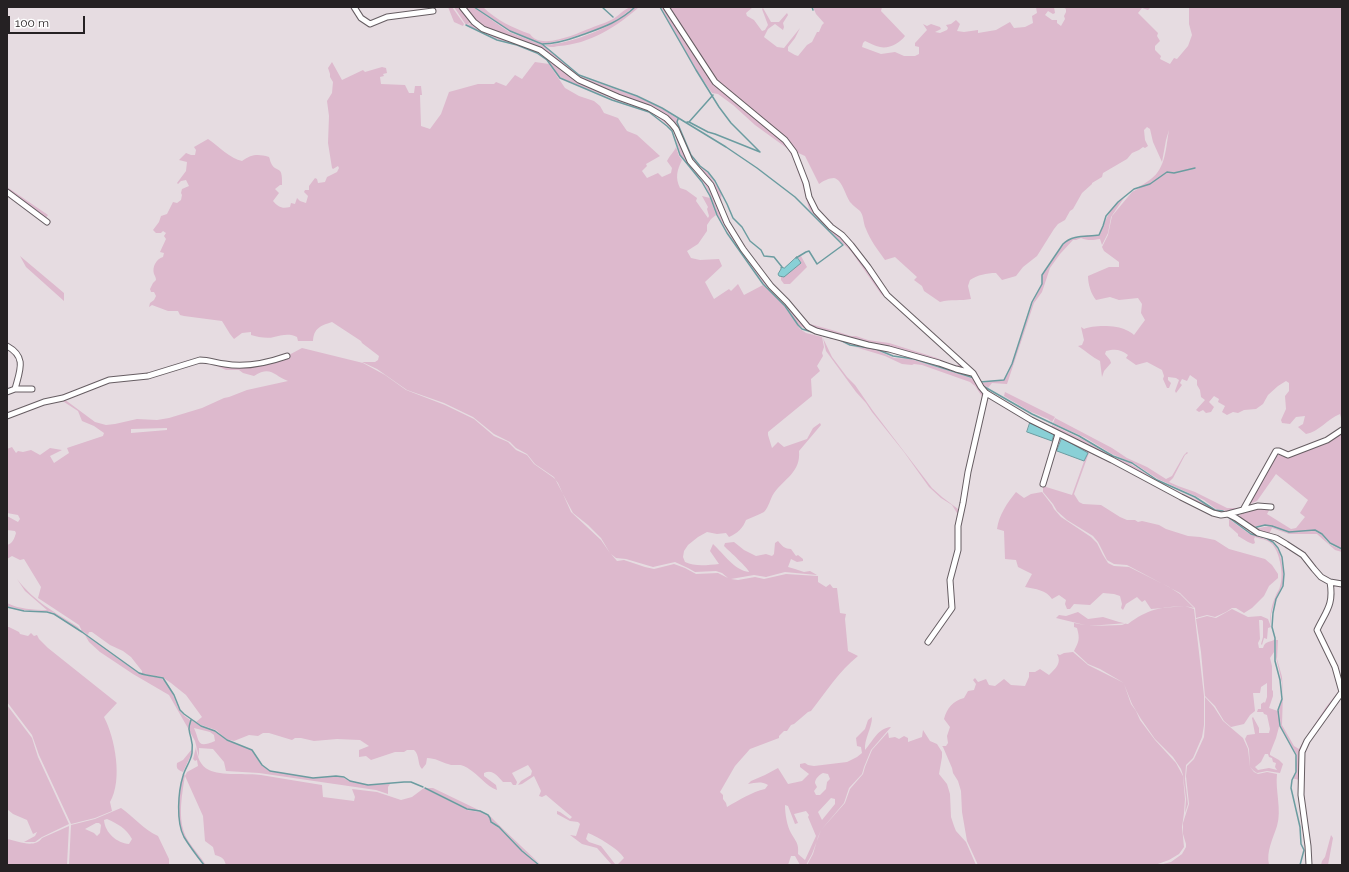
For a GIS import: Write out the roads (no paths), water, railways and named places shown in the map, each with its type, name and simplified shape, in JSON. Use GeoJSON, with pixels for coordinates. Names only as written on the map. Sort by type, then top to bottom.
{"type":"FeatureCollection","features":[{"type":"Feature","properties":{"kind":"street"},"geometry":{"type":"LineString","coordinates":[[354,7],[361,18],[370,24],[387,18],[433,11]]}},
{"type":"Feature","properties":{"kind":"street"},"geometry":{"type":"LineString","coordinates":[[462,7],[474,22],[483,29],[540,50],[579,80],[618,97],[649,108],[669,121],[676,129],[690,161],[711,186],[727,223],[743,249],[771,286],[808,327],[816,331],[889,349],[939,363],[956,370],[973,373]]}},
{"type":"Feature","properties":{"kind":"street"},"geometry":{"type":"LineString","coordinates":[[666,7],[716,82],[785,140],[790,146],[801,167],[811,203],[825,221],[851,244],[887,295],[973,373],[986,393],[1031,420],[1213,513],[1221,515],[1258,506],[1271,507]]}},
{"type":"Feature","properties":{"kind":"street"},"geometry":{"type":"LineString","coordinates":[[7,192],[47,222]]}},
{"type":"Feature","properties":{"kind":"street"},"geometry":{"type":"LineString","coordinates":[[7,346],[17,352],[20,358],[20,371],[15,389]]}},
{"type":"Feature","properties":{"kind":"street"},"geometry":{"type":"LineString","coordinates":[[7,416],[44,402],[70,396],[109,380],[148,376],[200,360],[248,366],[263,364],[287,356]]}},
{"type":"Feature","properties":{"kind":"street"},"geometry":{"type":"LineString","coordinates":[[7,392],[15,389],[32,389]]}},
{"type":"Feature","properties":{"kind":"street"},"geometry":{"type":"LineString","coordinates":[[928,642],[952,608],[950,580],[958,550],[958,526],[968,472],[986,393]]}},
{"type":"Feature","properties":{"kind":"street"},"geometry":{"type":"LineString","coordinates":[[1243,510],[1276,451],[1288,455],[1328,440],[1342,430]]}},
{"type":"Feature","properties":{"kind":"street"},"geometry":{"type":"LineString","coordinates":[[1043,484],[1058,434]]}},
{"type":"Feature","properties":{"kind":"street"},"geometry":{"type":"LineString","coordinates":[[1228,514],[1242,521],[1258,533],[1276,538],[1297,550],[1304,555],[1321,577],[1330,582],[1342,584]]}},
{"type":"Feature","properties":{"kind":"street"},"geometry":{"type":"LineString","coordinates":[[1308,865],[1308,846],[1301,795],[1302,752],[1307,741],[1342,691],[1335,668],[1317,630],[1329,608],[1332,595],[1330,582]]}},
{"type":"Feature","properties":{"kind":"water"},"geometry":{"type":"Polygon","coordinates":[[[797,257],[801,263],[784,277],[779,276],[778,274],[781,267],[784,268],[797,257]]]}},
{"type":"Feature","properties":{"kind":"water"},"geometry":{"type":"Polygon","coordinates":[[[1030,423],[1054,434],[1052,441],[1027,432],[1030,423]]]}},
{"type":"Feature","properties":{"kind":"water"},"geometry":{"type":"Polygon","coordinates":[[[1062,438],[1088,453],[1084,461],[1057,451],[1062,438]]]}},
{"type":"Feature","properties":{"kind":"waterway"},"geometry":{"type":"LineString","coordinates":[[474,7],[510,31],[542,44],[566,40],[602,28],[629,13],[635,7]]}},
{"type":"Feature","properties":{"kind":"waterway"},"geometry":{"type":"LineString","coordinates":[[602,7],[613,17]]}},
{"type":"Feature","properties":{"kind":"waterway"},"geometry":{"type":"LineString","coordinates":[[660,7],[719,107],[731,123],[760,152]]}},
{"type":"Feature","properties":{"kind":"waterway"},"geometry":{"type":"LineString","coordinates":[[466,25],[497,40],[517,45],[537,53],[547,60],[560,78],[612,100],[649,112],[667,126],[672,131],[680,155],[702,182],[710,196],[717,215],[727,233],[763,284],[785,306],[802,329],[832,338]]}},
{"type":"Feature","properties":{"kind":"waterway"},"geometry":{"type":"LineString","coordinates":[[542,44],[579,75],[637,96],[662,108],[726,147],[795,197],[843,245],[817,264],[809,251],[796,258]]}},
{"type":"Feature","properties":{"kind":"waterway"},"geometry":{"type":"LineString","coordinates":[[689,122],[713,95]]}},
{"type":"Feature","properties":{"kind":"waterway"},"geometry":{"type":"LineString","coordinates":[[678,119],[677,122],[691,155],[715,181],[733,218],[742,227],[750,241],[761,250],[764,256],[774,257],[782,267]]}},
{"type":"Feature","properties":{"kind":"waterway"},"geometry":{"type":"LineString","coordinates":[[687,122],[708,132],[760,152]]}},
{"type":"Feature","properties":{"kind":"waterway"},"geometry":{"type":"LineString","coordinates":[[980,382],[1004,380],[1012,364],[1032,302],[1042,284],[1042,275],[1063,244],[1076,237],[1099,235],[1106,216],[1118,202],[1134,189],[1150,184],[1167,172],[1174,173],[1195,168]]}},
{"type":"Feature","properties":{"kind":"waterway"},"geometry":{"type":"LineString","coordinates":[[838,339],[850,345],[876,349],[893,356],[914,359],[974,378]]}},
{"type":"Feature","properties":{"kind":"waterway"},"geometry":{"type":"LineString","coordinates":[[983,386],[1032,414],[1079,436],[1113,456],[1132,463],[1157,480],[1195,497],[1215,510],[1226,513]]}},
{"type":"Feature","properties":{"kind":"waterway"},"geometry":{"type":"LineString","coordinates":[[1228,517],[1251,534],[1266,538],[1273,542],[1278,548],[1282,557],[1284,574],[1283,586],[1276,599],[1272,627],[1275,638],[1275,661],[1280,680],[1282,699],[1278,710],[1280,726],[1296,755],[1296,772],[1292,780],[1291,788],[1300,827],[1301,844],[1304,850],[1300,865]]}},
{"type":"Feature","properties":{"kind":"waterway"},"geometry":{"type":"LineString","coordinates":[[1253,528],[1265,525],[1289,532],[1315,530],[1322,534],[1330,543],[1342,549]]}},
{"type":"Feature","properties":{"kind":"waterway"},"geometry":{"type":"LineString","coordinates":[[7,607],[24,611],[47,612],[54,614],[139,673],[163,678],[174,695],[180,710],[184,714],[201,726],[215,731],[227,740],[252,750],[262,765],[270,771],[313,778],[336,776],[344,777],[350,781],[368,785],[411,782],[423,787]]}},
{"type":"Feature","properties":{"kind":"waterway"},"geometry":{"type":"LineString","coordinates":[[191,720],[189,729],[192,743],[192,753],[181,783],[179,815],[181,831],[191,848],[204,865]]}},
{"type":"Feature","properties":{"kind":"waterway"},"geometry":{"type":"LineString","coordinates":[[425,788],[467,809],[480,811],[488,815],[491,822],[499,827],[522,851],[539,865]]}}]}
